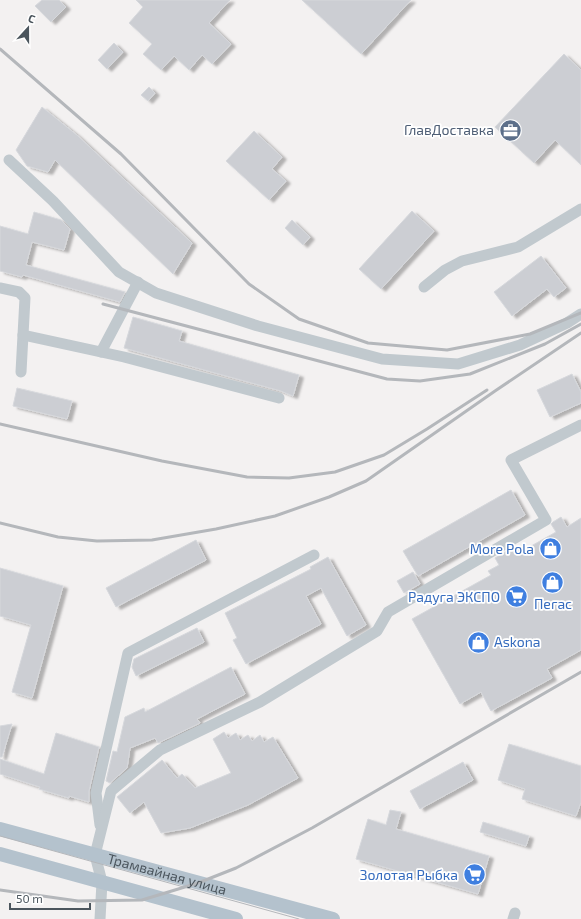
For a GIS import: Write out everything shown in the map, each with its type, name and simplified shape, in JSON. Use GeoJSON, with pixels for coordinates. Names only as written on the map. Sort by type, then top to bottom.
{"type":"FeatureCollection","features":[{"type":"Feature","properties":{"kind":"main road","name":"Трамвайная улица"},"geometry":{"type":"LineString","coordinates":[[0,829],[333,919]]}},
{"type":"Feature","properties":{"kind":"main road","name":"Трамвайная улица"},"geometry":{"type":"LineString","coordinates":[[0,854],[236,919]]}},
{"type":"Feature","properties":{"kind":"street"},"geometry":{"type":"LineString","coordinates":[[9,160],[53,201],[119,272],[156,293],[258,326],[382,360],[458,364],[520,346],[567,323],[581,314]]}},
{"type":"Feature","properties":{"kind":"street"},"geometry":{"type":"LineString","coordinates":[[424,286],[445,270],[462,261],[518,247],[581,209]]}},
{"type":"Feature","properties":{"kind":"street"},"geometry":{"type":"LineString","coordinates":[[101,352],[138,282]]}},
{"type":"Feature","properties":{"kind":"street"},"geometry":{"type":"LineString","coordinates":[[0,288],[19,292],[25,298],[21,372]]}},
{"type":"Feature","properties":{"kind":"street"},"geometry":{"type":"LineString","coordinates":[[23,335],[124,357],[279,398]]}},
{"type":"Feature","properties":{"kind":"street"},"geometry":{"type":"LineString","coordinates":[[100,919],[102,882],[95,855],[111,791],[160,750],[260,702],[377,631],[388,612],[546,520],[511,460],[581,425]]}},
{"type":"Feature","properties":{"kind":"street"},"geometry":{"type":"LineString","coordinates":[[101,832],[96,793],[128,653],[314,555]]}},
{"type":"Feature","properties":{"kind":"building"},"geometry":{"type":"Polygon","coordinates":[[[42,0],[59,0],[66,7],[51,22],[35,6],[42,0]]]}},
{"type":"Feature","properties":{"kind":"building"},"geometry":{"type":"Polygon","coordinates":[[[136,0],[230,0],[209,23],[231,44],[212,64],[202,55],[189,70],[174,56],[161,70],[143,54],[152,44],[129,23],[143,7],[136,0]]]}},
{"type":"Feature","properties":{"kind":"building"},"geometry":{"type":"Polygon","coordinates":[[[302,0],[411,0],[361,54],[302,0]]]}},
{"type":"Feature","properties":{"kind":"building"},"geometry":{"type":"Polygon","coordinates":[[[114,43],[123,52],[107,69],[98,60],[114,43]]]}},
{"type":"Feature","properties":{"kind":"building"},"geometry":{"type":"Polygon","coordinates":[[[564,54],[581,70],[581,165],[555,140],[534,163],[495,127],[564,54]]]}},
{"type":"Feature","properties":{"kind":"building"},"geometry":{"type":"Polygon","coordinates":[[[149,87],[155,93],[148,101],[141,95],[149,87]]]}},
{"type":"Feature","properties":{"kind":"building"},"geometry":{"type":"Polygon","coordinates":[[[42,107],[78,136],[192,243],[173,274],[55,160],[48,172],[27,166],[16,150],[42,107]]]}},
{"type":"Feature","properties":{"kind":"building"},"geometry":{"type":"Polygon","coordinates":[[[254,131],[282,157],[272,169],[286,181],[269,200],[226,161],[254,131]]]}},
{"type":"Feature","properties":{"kind":"building"},"geometry":{"type":"Polygon","coordinates":[[[412,211],[434,231],[381,289],[359,269],[412,211]]]}},
{"type":"Feature","properties":{"kind":"building"},"geometry":{"type":"Polygon","coordinates":[[[34,212],[61,220],[70,229],[64,250],[32,242],[26,265],[125,292],[120,302],[23,275],[22,277],[0,271],[0,226],[28,234],[34,212]]]}},
{"type":"Feature","properties":{"kind":"building"},"geometry":{"type":"Polygon","coordinates":[[[292,220],[310,237],[303,245],[285,228],[292,220]]]}},
{"type":"Feature","properties":{"kind":"building"},"geometry":{"type":"Polygon","coordinates":[[[541,256],[566,288],[554,297],[547,289],[512,316],[494,292],[541,256]]]}},
{"type":"Feature","properties":{"kind":"building"},"geometry":{"type":"Polygon","coordinates":[[[133,317],[182,331],[179,341],[299,375],[293,396],[281,391],[124,348],[133,317]]]}},
{"type":"Feature","properties":{"kind":"building"},"geometry":{"type":"Polygon","coordinates":[[[572,374],[581,392],[581,403],[550,417],[537,390],[572,374]]]}},
{"type":"Feature","properties":{"kind":"building"},"geometry":{"type":"Polygon","coordinates":[[[17,388],[72,401],[67,419],[13,406],[17,388]]]}},
{"type":"Feature","properties":{"kind":"building"},"geometry":{"type":"Polygon","coordinates":[[[511,490],[525,515],[418,576],[403,551],[511,490]]]}},
{"type":"Feature","properties":{"kind":"building","name":"Радуга ЭКСПО"},"geometry":{"type":"Polygon","coordinates":[[[561,517],[567,527],[581,518],[581,650],[547,669],[552,678],[491,711],[481,692],[460,704],[412,619],[491,575],[488,571],[499,565],[495,558],[513,547],[517,554],[556,532],[551,524],[561,517]]]}},
{"type":"Feature","properties":{"kind":"building"},"geometry":{"type":"Polygon","coordinates":[[[196,540],[206,560],[116,607],[106,588],[196,540]]]}},
{"type":"Feature","properties":{"kind":"building"},"geometry":{"type":"Polygon","coordinates":[[[328,557],[366,625],[347,636],[321,588],[306,596],[321,624],[246,664],[233,640],[237,638],[225,613],[311,569],[310,567],[328,557]]]}},
{"type":"Feature","properties":{"kind":"building"},"geometry":{"type":"Polygon","coordinates":[[[0,568],[63,586],[32,698],[12,692],[31,625],[0,616],[0,568]]]}},
{"type":"Feature","properties":{"kind":"building"},"geometry":{"type":"Polygon","coordinates":[[[413,572],[420,584],[404,593],[397,581],[413,572]]]}},
{"type":"Feature","properties":{"kind":"building"},"geometry":{"type":"Polygon","coordinates":[[[197,628],[204,642],[136,676],[132,667],[134,659],[197,628]]]}},
{"type":"Feature","properties":{"kind":"building"},"geometry":{"type":"Polygon","coordinates":[[[231,667],[245,694],[197,719],[200,723],[158,743],[155,738],[130,748],[127,768],[110,783],[106,781],[113,751],[117,752],[125,717],[144,708],[145,712],[231,667]]]}},
{"type":"Feature","properties":{"kind":"building"},"geometry":{"type":"Polygon","coordinates":[[[12,724],[2,757],[0,757],[0,726],[12,724]]]}},
{"type":"Feature","properties":{"kind":"building"},"geometry":{"type":"Polygon","coordinates":[[[224,732],[228,738],[236,733],[240,740],[248,735],[252,741],[260,735],[264,742],[273,737],[298,778],[248,805],[190,828],[161,833],[144,802],[130,813],[117,797],[162,760],[177,778],[182,774],[195,788],[231,773],[213,739],[224,732]]]}},
{"type":"Feature","properties":{"kind":"building"},"geometry":{"type":"Polygon","coordinates":[[[56,733],[99,747],[89,791],[89,802],[39,789],[40,787],[0,774],[0,759],[44,774],[56,733]]]}},
{"type":"Feature","properties":{"kind":"building"},"geometry":{"type":"Polygon","coordinates":[[[509,744],[581,766],[581,802],[576,816],[522,799],[525,789],[498,780],[509,744]]]}},
{"type":"Feature","properties":{"kind":"building"},"geometry":{"type":"Polygon","coordinates":[[[463,762],[473,780],[420,809],[410,791],[463,762]]]}},
{"type":"Feature","properties":{"kind":"building"},"geometry":{"type":"Polygon","coordinates":[[[390,810],[401,812],[396,829],[489,856],[478,894],[356,859],[368,819],[386,825],[390,810]]]}},
{"type":"Feature","properties":{"kind":"building"},"geometry":{"type":"Polygon","coordinates":[[[483,822],[529,836],[526,846],[480,832],[483,822]]]}},
{"type":"Feature","properties":{"kind":"tram line"},"geometry":{"type":"LineString","coordinates":[[0,836],[299,919]]}},
{"type":"Feature","properties":{"kind":"railway"},"geometry":{"type":"LineString","coordinates":[[0,49],[121,154],[249,284],[299,319],[368,343],[447,350],[530,334],[581,313]]}},
{"type":"Feature","properties":{"kind":"railway"},"geometry":{"type":"LineString","coordinates":[[103,304],[387,379],[420,381],[470,374],[545,344],[581,324]]}},
{"type":"Feature","properties":{"kind":"railway"},"geometry":{"type":"LineString","coordinates":[[0,523],[58,537],[97,541],[152,540],[216,529],[275,516],[329,497],[366,481],[581,333]]}},
{"type":"Feature","properties":{"kind":"railway"},"geometry":{"type":"LineString","coordinates":[[0,424],[162,461],[247,477],[289,478],[335,472],[384,455],[487,390]]}},
{"type":"Feature","properties":{"kind":"railway"},"geometry":{"type":"LineString","coordinates":[[0,890],[78,901],[142,900],[198,883],[236,868],[312,828],[581,672]]}},
{"type":"Feature","properties":{"kind":"place","name":"ГлавДоставка"},"geometry":{"type":"Point","coordinates":[510,130]}},
{"type":"Feature","properties":{"kind":"place","name":"More Pola"},"geometry":{"type":"Point","coordinates":[550,549]}},
{"type":"Feature","properties":{"kind":"place","name":"Пегас"},"geometry":{"type":"Point","coordinates":[553,582]}},
{"type":"Feature","properties":{"kind":"place","name":"Радуга ЭКСПО"},"geometry":{"type":"Point","coordinates":[516,597]}},
{"type":"Feature","properties":{"kind":"place","name":"Askona"},"geometry":{"type":"Point","coordinates":[479,642]}},
{"type":"Feature","properties":{"kind":"place","name":"Золотая Рыбка"},"geometry":{"type":"Point","coordinates":[474,875]}}]}
